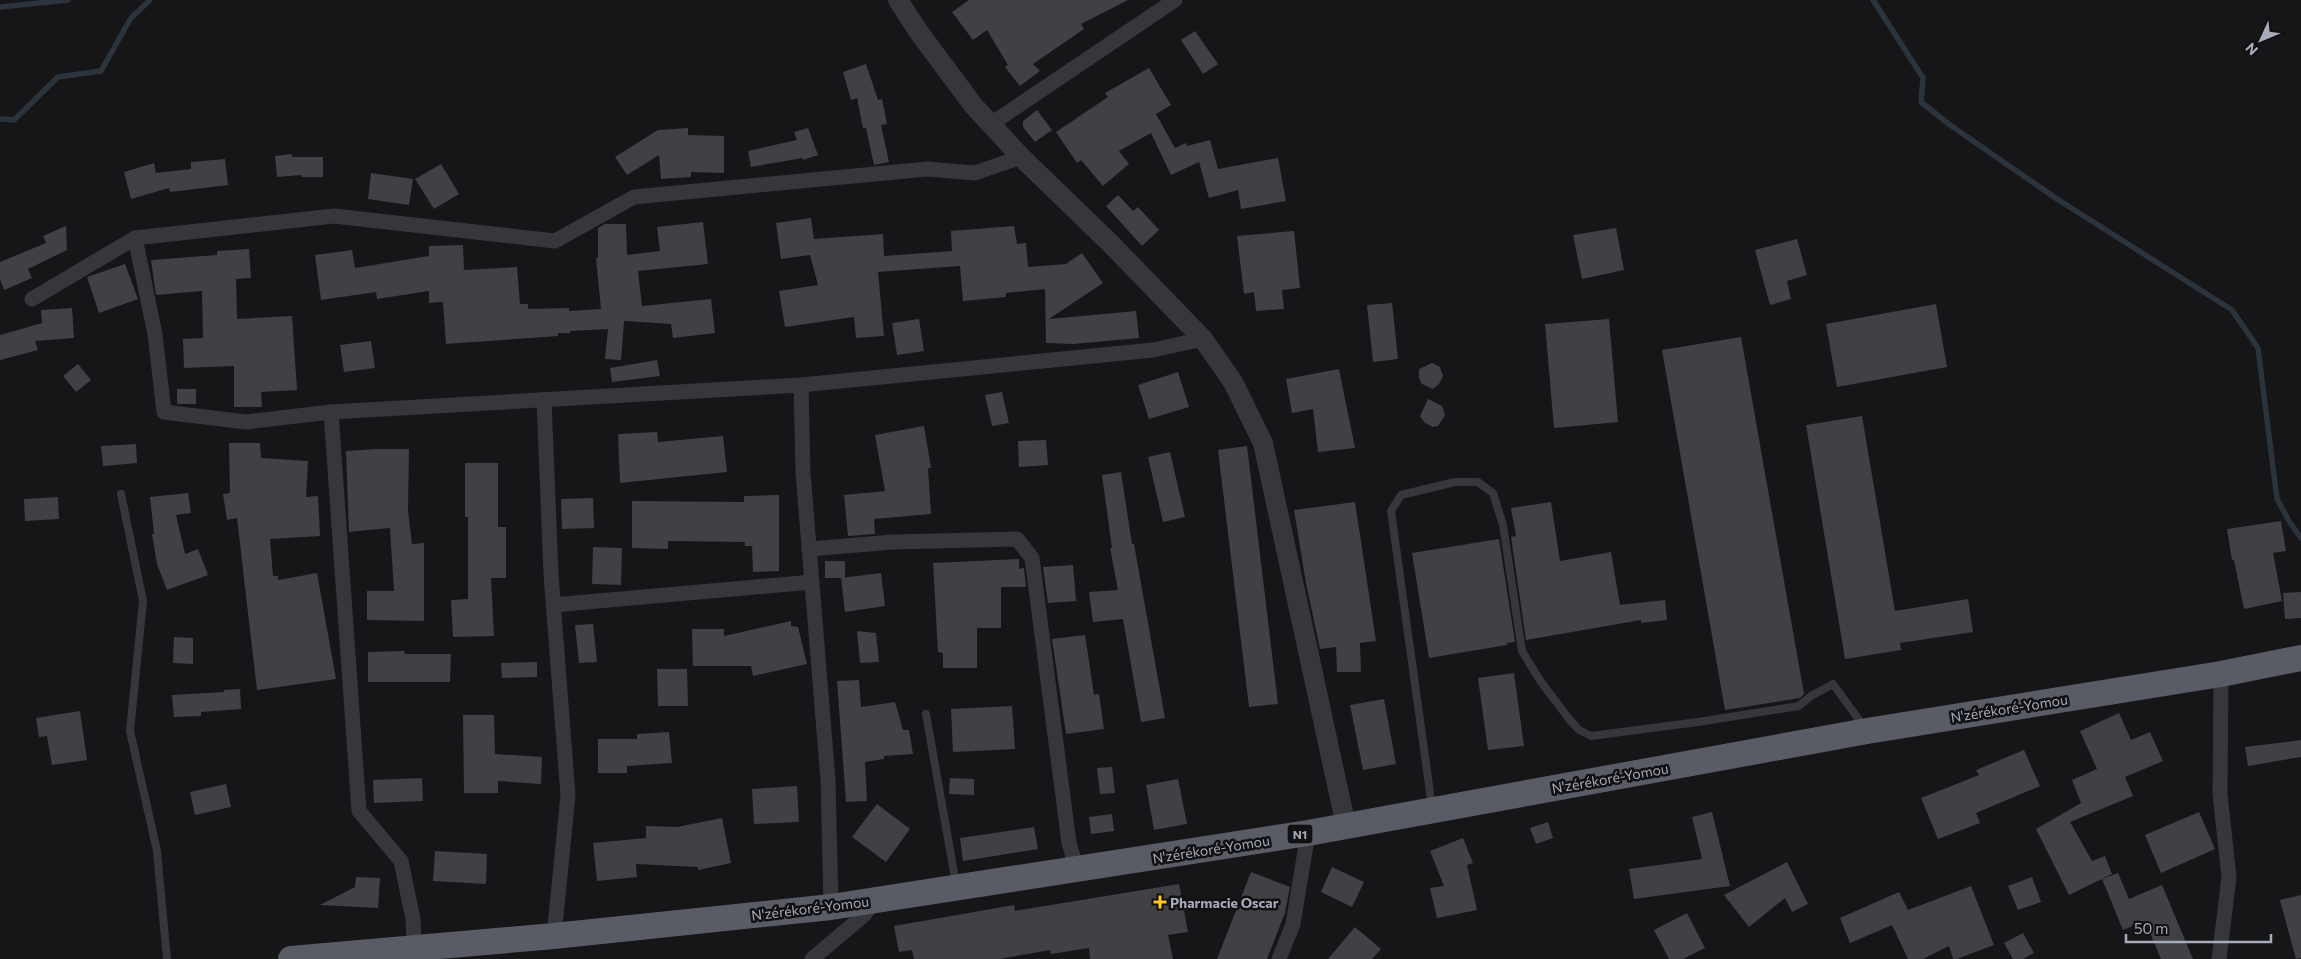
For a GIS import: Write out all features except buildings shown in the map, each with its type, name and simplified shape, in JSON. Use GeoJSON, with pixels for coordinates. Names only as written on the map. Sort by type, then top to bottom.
{"type":"FeatureCollection","features":[{"type":"Feature","properties":{"kind":"highway","name":"N'zérékoré-Yomou"},"geometry":{"type":"LineString","coordinates":[[291,959],[554,936],[831,907],[1308,833],[1867,731],[2221,674],[2301,658]]}},
{"type":"Feature","properties":{"kind":"street"},"geometry":{"type":"LineString","coordinates":[[898,0],[918,32],[973,105],[1021,157],[1110,243],[1203,339],[1233,382],[1263,443],[1346,826]]}},
{"type":"Feature","properties":{"kind":"street"},"geometry":{"type":"LineString","coordinates":[[991,124],[1175,0]]}},
{"type":"Feature","properties":{"kind":"street"},"geometry":{"type":"LineString","coordinates":[[32,299],[134,238],[334,216],[555,241],[634,197],[927,169],[975,173],[1021,157]]}},
{"type":"Feature","properties":{"kind":"street"},"geometry":{"type":"LineString","coordinates":[[134,238],[155,334],[164,412],[246,422],[332,412],[801,385],[1153,350],[1203,339]]}},
{"type":"Feature","properties":{"kind":"street"},"geometry":{"type":"LineString","coordinates":[[801,385],[803,473],[828,780],[831,907]]}},
{"type":"Feature","properties":{"kind":"street"},"geometry":{"type":"LineString","coordinates":[[544,400],[553,605],[568,795],[554,936]]}},
{"type":"Feature","properties":{"kind":"street"},"geometry":{"type":"LineString","coordinates":[[332,412],[359,811],[401,861],[413,919],[414,947]]}},
{"type":"Feature","properties":{"kind":"street"},"geometry":{"type":"LineString","coordinates":[[809,549],[893,542],[1017,539],[1032,558],[1069,843],[1077,870]]}},
{"type":"Feature","properties":{"kind":"street"},"geometry":{"type":"LineString","coordinates":[[553,605],[812,582]]}},
{"type":"Feature","properties":{"kind":"street"},"geometry":{"type":"LineString","coordinates":[[2219,959],[2229,877],[2220,794],[2221,674]]}},
{"type":"Feature","properties":{"kind":"street"},"geometry":{"type":"LineString","coordinates":[[1279,959],[1293,924],[1308,833]]}},
{"type":"Feature","properties":{"kind":"street"},"geometry":{"type":"LineString","coordinates":[[812,959],[864,915],[875,900]]}},
{"type":"Feature","properties":{"kind":"lane"},"geometry":{"type":"LineString","coordinates":[[1432,810],[1391,511],[1401,495],[1455,482],[1478,482],[1493,493],[1503,525],[1522,651],[1541,682],[1579,730],[1591,736],[1799,706],[1811,696],[1833,684],[1867,731]]}},
{"type":"Feature","properties":{"kind":"lane"},"geometry":{"type":"LineString","coordinates":[[121,494],[143,601],[130,730],[157,850],[167,959]]}},
{"type":"Feature","properties":{"kind":"lane"},"geometry":{"type":"LineString","coordinates":[[926,714],[956,888]]}},
{"type":"Feature","properties":{"kind":"waterway"},"geometry":{"type":"LineString","coordinates":[[0,7],[68,0]]}},
{"type":"Feature","properties":{"kind":"waterway"},"geometry":{"type":"LineString","coordinates":[[0,119],[14,120],[58,77],[101,71],[131,18],[150,0]]}},
{"type":"Feature","properties":{"kind":"waterway"},"geometry":{"type":"LineString","coordinates":[[1873,0],[1923,78],[1921,102],[1950,125],[2057,199],[2232,310],[2258,348],[2277,499],[2301,538]]}},
{"type":"Feature","properties":{"kind":"place","name":"Pharmacie Oscar"},"geometry":{"type":"Point","coordinates":[1160,902]}}]}
